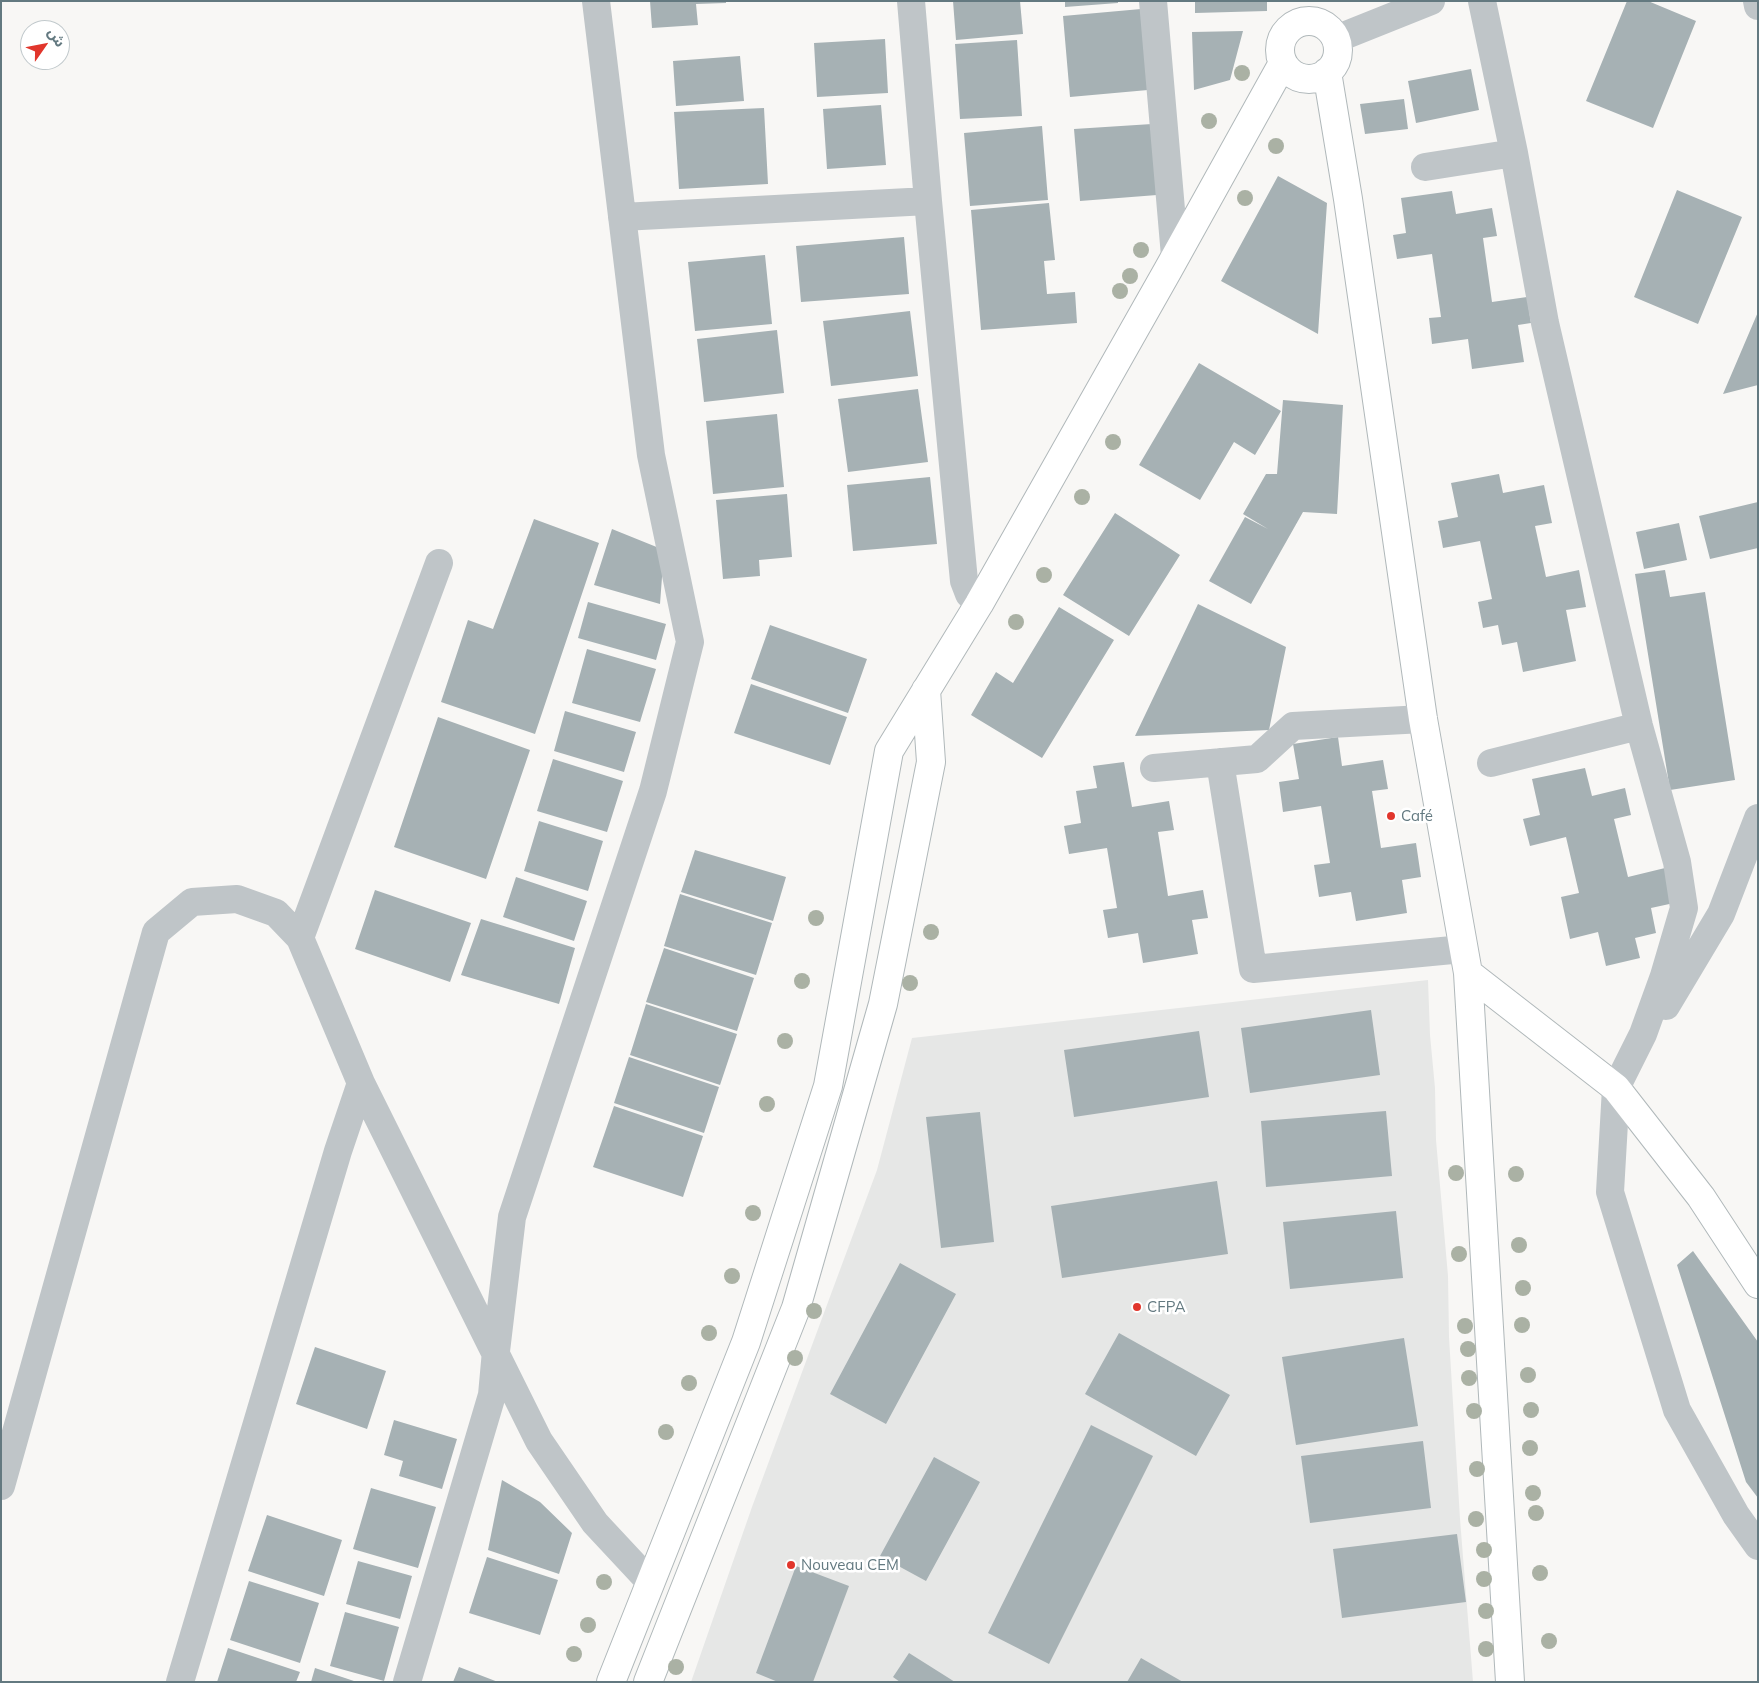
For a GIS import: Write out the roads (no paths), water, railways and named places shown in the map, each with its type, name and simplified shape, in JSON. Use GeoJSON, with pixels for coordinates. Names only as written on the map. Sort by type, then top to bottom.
{"type":"FeatureCollection","features":[{"type":"Feature","properties":{"kind":"main road"},"geometry":{"type":"LineString","coordinates":[[1305,11],[1331,32],[1336,39],[1338,53],[1336,60],[1328,72],[1320,77],[1304,79],[1295,76],[1283,62],[1280,50],[1283,36],[1305,11]]}},
{"type":"Feature","properties":{"kind":"main road"},"geometry":{"type":"LineString","coordinates":[[611,1682],[746,1342],[828,1086],[889,751],[979,604],[1283,62]]}},
{"type":"Feature","properties":{"kind":"main road"},"geometry":{"type":"LineString","coordinates":[[1328,72],[1423,719],[1465,961],[1510,1682]]}},
{"type":"Feature","properties":{"kind":"main road"},"geometry":{"type":"LineString","coordinates":[[648,1682],[796,1308],[882,1004],[931,762],[926,690]]}},
{"type":"Feature","properties":{"kind":"main road"},"geometry":{"type":"LineString","coordinates":[[1465,961],[1616,1088],[1701,1197],[1758,1284]]}},
{"type":"Feature","properties":{"kind":"main road"},"geometry":{"type":"LineString","coordinates":[[650,1582],[682,1597]]}},
{"type":"Feature","properties":{"kind":"street"},"geometry":{"type":"LineString","coordinates":[[407,1682],[492,1395],[512,1216],[653,791],[690,642],[651,455],[596,1]]}},
{"type":"Feature","properties":{"kind":"street"},"geometry":{"type":"LineString","coordinates":[[911,1],[964,581],[969,594],[979,604]]}},
{"type":"Feature","properties":{"kind":"street"},"geometry":{"type":"LineString","coordinates":[[1153,1],[1175,256]]}},
{"type":"Feature","properties":{"kind":"street"},"geometry":{"type":"LineString","coordinates":[[1336,39],[1431,1]]}},
{"type":"Feature","properties":{"kind":"street"},"geometry":{"type":"LineString","coordinates":[[1482,1],[1514,153],[1545,323],[1639,726],[1677,862],[1684,908],[1664,976],[1643,1034],[1616,1088],[1610,1192],[1678,1410],[1736,1515],[1758,1546]]}},
{"type":"Feature","properties":{"kind":"street"},"geometry":{"type":"LineString","coordinates":[[1756,1],[1758,6]]}},
{"type":"Feature","properties":{"kind":"street"},"geometry":{"type":"LineString","coordinates":[[1425,167],[1514,153]]}},
{"type":"Feature","properties":{"kind":"street"},"geometry":{"type":"LineString","coordinates":[[622,217],[928,201]]}},
{"type":"Feature","properties":{"kind":"street"},"geometry":{"type":"LineString","coordinates":[[300,938],[439,563]]}},
{"type":"Feature","properties":{"kind":"street"},"geometry":{"type":"LineString","coordinates":[[1154,768],[1258,759],[1293,726],[1423,719]]}},
{"type":"Feature","properties":{"kind":"street"},"geometry":{"type":"LineString","coordinates":[[1491,762],[1639,726]]}},
{"type":"Feature","properties":{"kind":"street"},"geometry":{"type":"LineString","coordinates":[[1220,762],[1253,969],[1465,961]]}},
{"type":"Feature","properties":{"kind":"street"},"geometry":{"type":"LineString","coordinates":[[1616,1088],[1721,914],[1758,818]]}},
{"type":"Feature","properties":{"kind":"street"},"geometry":{"type":"LineString","coordinates":[[1,1486],[156,932],[192,902],[237,899],[276,913],[300,938],[361,1083],[496,1351],[539,1441],[595,1523],[650,1582]]}},
{"type":"Feature","properties":{"kind":"street"},"geometry":{"type":"LineString","coordinates":[[180,1682],[335,1161],[361,1083]]}},
{"type":"Feature","properties":{"kind":"place","name":"Café"},"geometry":{"type":"Point","coordinates":[1391,816]}},
{"type":"Feature","properties":{"kind":"place","name":"CFPA"},"geometry":{"type":"Point","coordinates":[1137,1307]}},
{"type":"Feature","properties":{"kind":"place","name":"Nouveau CEM"},"geometry":{"type":"Point","coordinates":[791,1565]}}]}
